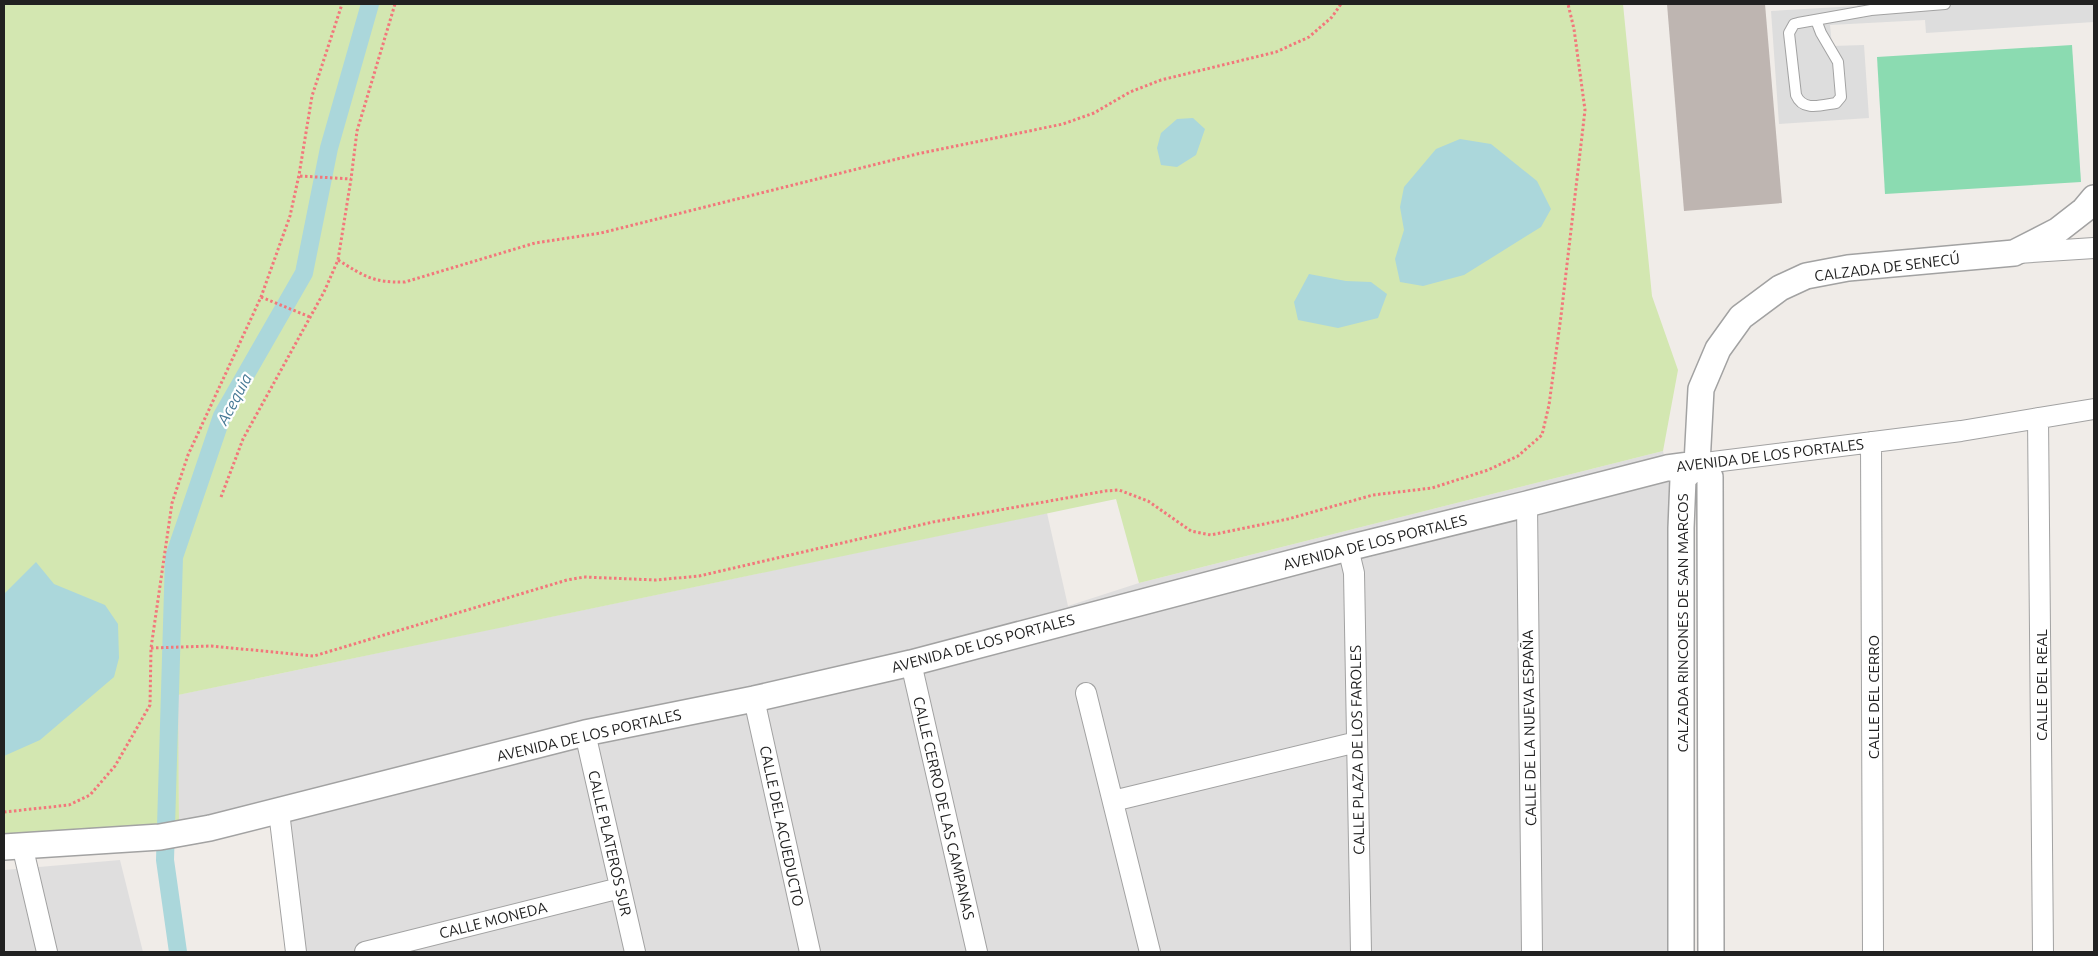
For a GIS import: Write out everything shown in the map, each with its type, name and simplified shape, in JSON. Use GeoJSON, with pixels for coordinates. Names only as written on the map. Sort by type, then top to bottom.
{"type":"FeatureCollection","features":[{"type":"Feature","properties":{"kind":"street","name":"CALZADA DE SENECÚ"},"geometry":{"type":"LineString","coordinates":[[1697,464],[1701,389],[1718,349],[1741,317],[1780,288],[1806,276],[1848,268],[2014,253],[2057,231],[2084,210],[2094,198]]}},
{"type":"Feature","properties":{"kind":"street"},"geometry":{"type":"LineString","coordinates":[[2014,253],[2094,248]]}},
{"type":"Feature","properties":{"kind":"street"},"geometry":{"type":"LineString","coordinates":[[2038,418],[2094,409]]}},
{"type":"Feature","properties":{"kind":"street","name":"AVENIDA DE LOS PORTALES"},"geometry":{"type":"LineString","coordinates":[[13,846],[181,834],[278,812],[584,733],[754,699],[912,663],[1348,548],[1667,468],[1961,431],[2038,418]]}},
{"type":"Feature","properties":{"kind":"street","name":"CALLE DEL REAL"},"geometry":{"type":"LineString","coordinates":[[2038,418],[2043,952]]}},
{"type":"Feature","properties":{"kind":"street","name":"CALLE DEL CERRO"},"geometry":{"type":"LineString","coordinates":[[1871,442],[1873,952]]}},
{"type":"Feature","properties":{"kind":"street","name":"CALZADA RINCONES DE SAN MARCOS"},"geometry":{"type":"LineString","coordinates":[[1681,952],[1681,528],[1683,479],[1697,464],[1710,478],[1711,952]]}},
{"type":"Feature","properties":{"kind":"street","name":"CALLE DE LA NUEVA ESPAÑA"},"geometry":{"type":"LineString","coordinates":[[1527,504],[1532,952]]}},
{"type":"Feature","properties":{"kind":"street","name":"CALLE PLAZA DE LOS FAROLES"},"geometry":{"type":"LineString","coordinates":[[1348,548],[1354,572],[1361,952]]}},
{"type":"Feature","properties":{"kind":"street","name":"CALLE CERRO DE LAS CAMPANAS"},"geometry":{"type":"LineString","coordinates":[[912,663],[977,952]]}},
{"type":"Feature","properties":{"kind":"street"},"geometry":{"type":"LineString","coordinates":[[1086,693],[1150,952]]}},
{"type":"Feature","properties":{"kind":"street","name":"CALLE DEL ACUEDUCTO"},"geometry":{"type":"LineString","coordinates":[[754,699],[810,952]]}},
{"type":"Feature","properties":{"kind":"street","name":"CALLE PLATEROS SUR"},"geometry":{"type":"LineString","coordinates":[[584,733],[635,952]]}},
{"type":"Feature","properties":{"kind":"street"},"geometry":{"type":"LineString","coordinates":[[1113,801],[1357,742]]}},
{"type":"Feature","properties":{"kind":"street"},"geometry":{"type":"LineString","coordinates":[[278,812],[296,952]]}},
{"type":"Feature","properties":{"kind":"street"},"geometry":{"type":"LineString","coordinates":[[13,846],[47,952]]}},
{"type":"Feature","properties":{"kind":"street","name":"CALLE MONEDA"},"geometry":{"type":"LineString","coordinates":[[365,952],[620,888]]}},
{"type":"Feature","properties":{"kind":"lane"},"geometry":{"type":"LineString","coordinates":[[1816,20],[1821,33],[1838,62],[1842,97],[1836,103],[1808,106],[1801,104],[1796,95],[1789,33],[1794,24],[1871,7],[1945,4]]}},
{"type":"Feature","properties":{"kind":"path"},"geometry":{"type":"LineString","coordinates":[[4,812],[69,805],[90,795],[115,766],[150,705],[151,648],[172,503],[188,455],[261,297],[290,216],[299,176],[312,96],[342,4]]}},
{"type":"Feature","properties":{"kind":"path"},"geometry":{"type":"LineString","coordinates":[[221,498],[244,439],[310,317],[338,260],[357,132],[394,4]]}},
{"type":"Feature","properties":{"kind":"path"},"geometry":{"type":"LineString","coordinates":[[338,260],[365,277],[384,283],[405,282],[535,243],[601,233],[917,154],[1063,124],[1094,112],[1130,92],[1161,80],[1276,52],[1309,37],[1332,17],[1340,4]]}},
{"type":"Feature","properties":{"kind":"path"},"geometry":{"type":"LineString","coordinates":[[151,648],[211,646],[314,656],[567,580],[584,577],[656,580],[698,576],[933,522],[1105,491],[1119,490],[1148,501],[1191,530],[1211,535],[1288,519],[1373,495],[1432,488],[1488,470],[1518,456],[1542,435],[1549,405],[1585,110],[1574,29],[1568,4]]}},
{"type":"Feature","properties":{"kind":"path"},"geometry":{"type":"LineString","coordinates":[[299,176],[351,179]]}},
{"type":"Feature","properties":{"kind":"path"},"geometry":{"type":"LineString","coordinates":[[261,297],[310,317]]}},
{"type":"Feature","properties":{"kind":"shaded area"},"geometry":{"type":"Polygon","coordinates":[[[1858,4],[2094,4],[2094,22],[1926,33],[1925,20],[1830,25],[1832,46],[1864,45],[1869,118],[1779,124],[1771,11],[1857,6],[1858,4]]]}},
{"type":"Feature","properties":{"kind":"shaded area"},"geometry":{"type":"Polygon","coordinates":[[[1663,451],[1671,485],[1673,952],[290,952],[272,804],[179,823],[177,695],[1047,513],[1068,606],[1139,583],[1663,451]]]}},
{"type":"Feature","properties":{"kind":"shaded area"},"geometry":{"type":"Polygon","coordinates":[[[120,860],[143,952],[4,952],[4,870],[120,860]]]}},
{"type":"Feature","properties":{"kind":"green space"},"geometry":{"type":"Polygon","coordinates":[[[4,4],[1623,4],[1652,296],[1678,370],[1663,451],[1139,583],[1116,499],[178,695],[179,823],[4,839],[4,4]]]}},
{"type":"Feature","properties":{"kind":"green space"},"geometry":{"type":"Polygon","coordinates":[[[2072,45],[2081,182],[1885,194],[1877,57],[2072,45]]]}},
{"type":"Feature","properties":{"kind":"water"},"geometry":{"type":"Polygon","coordinates":[[[1193,118],[1205,129],[1196,155],[1177,167],[1161,165],[1157,148],[1161,133],[1177,119],[1193,118]]]}},
{"type":"Feature","properties":{"kind":"water"},"geometry":{"type":"Polygon","coordinates":[[[1460,139],[1491,144],[1537,181],[1551,209],[1541,227],[1464,275],[1423,286],[1400,282],[1395,259],[1404,230],[1400,207],[1404,187],[1436,149],[1460,139]]]}},
{"type":"Feature","properties":{"kind":"water"},"geometry":{"type":"Polygon","coordinates":[[[1309,274],[1346,281],[1371,282],[1387,294],[1378,318],[1338,328],[1298,320],[1294,302],[1309,274]]]}},
{"type":"Feature","properties":{"kind":"water"},"geometry":{"type":"Polygon","coordinates":[[[36,562],[54,584],[105,605],[118,624],[119,658],[114,677],[40,740],[4,756],[4,594],[36,562]]]}},
{"type":"Feature","properties":{"kind":"building"},"geometry":{"type":"Polygon","coordinates":[[[1667,4],[1765,4],[1782,203],[1684,211],[1667,4]]]}},
{"type":"Feature","properties":{"kind":"waterway","name":"Acequia"},"geometry":{"type":"LineString","coordinates":[[178,952],[165,860],[174,557],[222,416],[304,273],[329,148],[370,4]]}}]}
